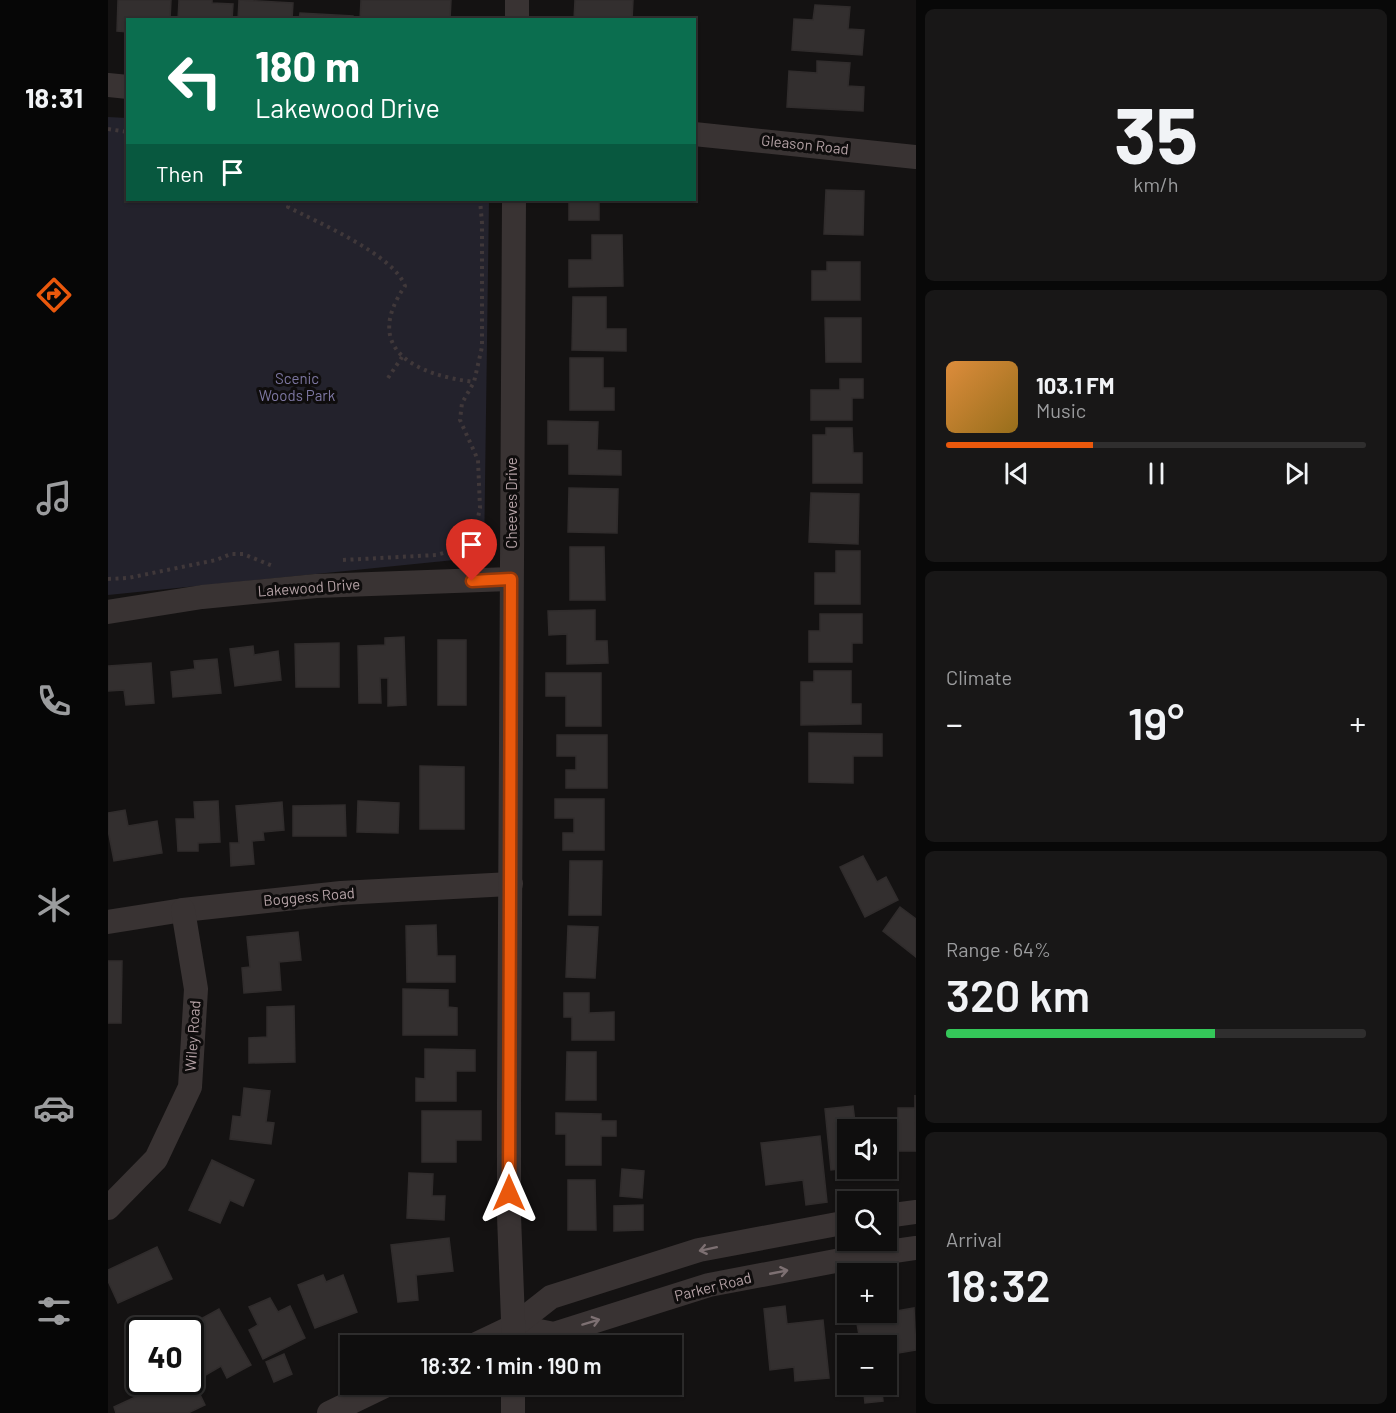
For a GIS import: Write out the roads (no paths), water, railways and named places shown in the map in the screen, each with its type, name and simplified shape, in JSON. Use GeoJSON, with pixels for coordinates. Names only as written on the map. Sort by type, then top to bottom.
{"type":"FeatureCollection","features":[{"type":"Feature","properties":{"kind":"street"},"geometry":{"type":"LineString","coordinates":[[517,18],[518,0]]}},
{"type":"Feature","properties":{"kind":"street"},"geometry":{"type":"LineString","coordinates":[[108,85],[126,87]]}},
{"type":"Feature","properties":{"kind":"street","name":"Gleason Road"},"geometry":{"type":"LineString","coordinates":[[696,134],[916,157]]}},
{"type":"Feature","properties":{"kind":"street","name":"Cheeves Drive"},"geometry":{"type":"LineString","coordinates":[[514,201],[509,1149],[514,1335]]}},
{"type":"Feature","properties":{"kind":"street","name":"Lakewood Drive"},"geometry":{"type":"LineString","coordinates":[[108,612],[202,597],[316,586],[511,579]]}},
{"type":"Feature","properties":{"kind":"street","name":"Boggess Road"},"geometry":{"type":"LineString","coordinates":[[108,922],[183,910],[341,893],[511,884]]}},
{"type":"Feature","properties":{"kind":"street","name":"Wiley Road"},"geometry":{"type":"LineString","coordinates":[[108,1208],[156,1159],[190,1087],[196,989],[183,910]]}},
{"type":"Feature","properties":{"kind":"street"},"geometry":{"type":"LineString","coordinates":[[897,1215],[916,1212]]}},
{"type":"Feature","properties":{"kind":"street"},"geometry":{"type":"LineString","coordinates":[[515,1335],[551,1297],[699,1250],[837,1224]]}},
{"type":"Feature","properties":{"kind":"street","name":"Parker Road"},"geometry":{"type":"LineString","coordinates":[[534,1335],[554,1334],[709,1285],[916,1248]]}},
{"type":"Feature","properties":{"kind":"street"},"geometry":{"type":"LineString","coordinates":[[329,1413],[366,1395]]}},
{"type":"Feature","properties":{"kind":"street"},"geometry":{"type":"LineString","coordinates":[[513,1395],[513,1413]]}},
{"type":"Feature","properties":{"kind":"park label","name":"Scenic Woods Park"},"geometry":{"type":"Point","coordinates":[297,388]}}]}
